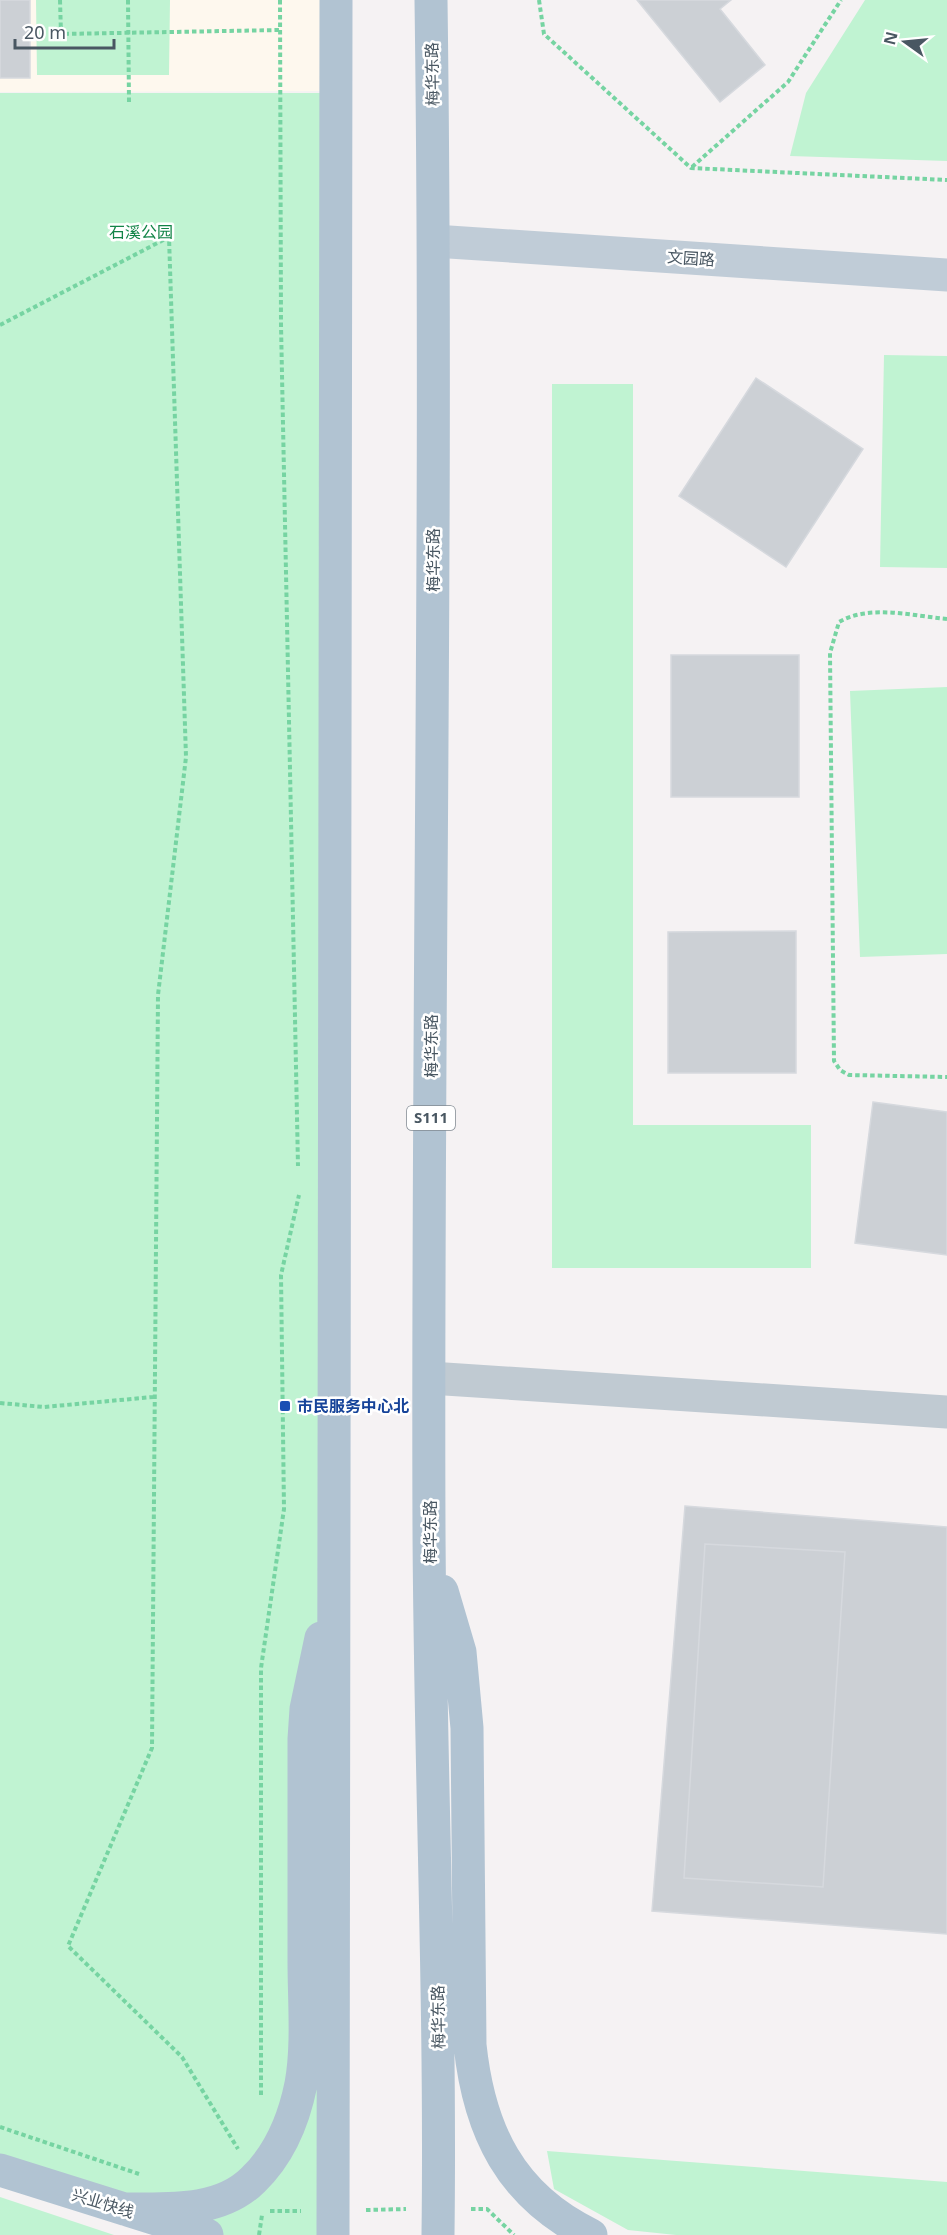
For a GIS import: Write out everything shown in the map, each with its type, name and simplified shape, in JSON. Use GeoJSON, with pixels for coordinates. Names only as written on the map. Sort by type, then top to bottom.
{"type":"FeatureCollection","features":[{"type":"Feature","properties":{"kind":"main road"},"geometry":{"type":"LineString","coordinates":[[333,2223],[336,0]]}},
{"type":"Feature","properties":{"kind":"main road","name":"梅华东路"},"geometry":{"type":"LineString","coordinates":[[431,0],[434,241],[429,1529],[440,2111],[439,2222]]}},
{"type":"Feature","properties":{"kind":"main road"},"geometry":{"type":"LineString","coordinates":[[429,1529],[439,1581],[460,1652],[464,1690],[467,1728],[470,2044],[474,2086],[487,2127],[503,2158],[544,2204],[572,2226],[591,2235]]}},
{"type":"Feature","properties":{"kind":"main road"},"geometry":{"type":"LineString","coordinates":[[124,2209],[178,2210],[230,2196],[252,2181],[274,2155],[291,2122],[301,2082],[304,2021],[305,1729],[334,1559]]}},
{"type":"Feature","properties":{"kind":"main road","name":"兴业快线"},"geometry":{"type":"LineString","coordinates":[[0,2170],[207,2235]]}},
{"type":"Feature","properties":{"kind":"street","name":"文园路"},"geometry":{"type":"LineString","coordinates":[[434,241],[947,275]]}},
{"type":"Feature","properties":{"kind":"street"},"geometry":{"type":"LineString","coordinates":[[430,1378],[947,1412]]}},
{"type":"Feature","properties":{"kind":"path"},"geometry":{"type":"LineString","coordinates":[[60,0],[61,34],[280,30]]}},
{"type":"Feature","properties":{"kind":"path"},"geometry":{"type":"LineString","coordinates":[[128,0],[129,102]]}},
{"type":"Feature","properties":{"kind":"path"},"geometry":{"type":"LineString","coordinates":[[280,0],[281,337],[298,1170]]}},
{"type":"Feature","properties":{"kind":"path"},"geometry":{"type":"LineString","coordinates":[[539,0],[544,34],[691,168],[947,180]]}},
{"type":"Feature","properties":{"kind":"path"},"geometry":{"type":"LineString","coordinates":[[691,168],[788,82],[841,0]]}},
{"type":"Feature","properties":{"kind":"path"},"geometry":{"type":"LineString","coordinates":[[0,325],[169,237],[186,757],[158,995],[152,1748],[68,1946],[182,2057],[240,2153],[245,2146]]}},
{"type":"Feature","properties":{"kind":"path"},"geometry":{"type":"LineString","coordinates":[[947,619],[867,612],[853,614],[839,622],[830,653],[834,1061],[840,1070],[849,1075],[947,1077]]}},
{"type":"Feature","properties":{"kind":"path"},"geometry":{"type":"LineString","coordinates":[[261,2102],[261,1668],[284,1509],[281,1275],[299,1194]]}},
{"type":"Feature","properties":{"kind":"path"},"geometry":{"type":"LineString","coordinates":[[0,1403],[44,1407],[153,1397]]}},
{"type":"Feature","properties":{"kind":"path"},"geometry":{"type":"LineString","coordinates":[[0,2127],[142,2175]]}},
{"type":"Feature","properties":{"kind":"path"},"geometry":{"type":"LineString","coordinates":[[259,2235],[263,2211],[333,2223],[439,2222],[488,2209],[514,2235]]}},
{"type":"Feature","properties":{"kind":"shaded area"},"geometry":{"type":"Polygon","coordinates":[[[0,0],[334,0],[331,91],[0,92],[0,0]]]}},
{"type":"Feature","properties":{"kind":"green space"},"geometry":{"type":"Polygon","coordinates":[[[36,0],[170,0],[169,75],[37,75],[36,0]]]}},
{"type":"Feature","properties":{"kind":"green space"},"geometry":{"type":"Polygon","coordinates":[[[865,0],[947,0],[947,161],[790,156],[806,93],[865,0]]]}},
{"type":"Feature","properties":{"kind":"green space","name":"石溪公园"},"geometry":{"type":"Polygon","coordinates":[[[0,93],[332,93],[333,2235],[207,2235],[0,2170],[0,93]]]}},
{"type":"Feature","properties":{"kind":"green space"},"geometry":{"type":"Polygon","coordinates":[[[884,355],[947,356],[947,568],[880,567],[884,355]]]}},
{"type":"Feature","properties":{"kind":"green space"},"geometry":{"type":"Polygon","coordinates":[[[552,384],[633,384],[633,1125],[811,1125],[811,1268],[552,1268],[552,384]]]}},
{"type":"Feature","properties":{"kind":"green space"},"geometry":{"type":"Polygon","coordinates":[[[947,687],[947,954],[860,957],[850,691],[947,687]]]}},
{"type":"Feature","properties":{"kind":"green space"},"geometry":{"type":"Polygon","coordinates":[[[547,2151],[947,2182],[947,2235],[676,2235],[628,2230],[554,2189],[547,2151]]]}},
{"type":"Feature","properties":{"kind":"green space"},"geometry":{"type":"Polygon","coordinates":[[[0,2197],[114,2235],[0,2235],[0,2197]]]}},
{"type":"Feature","properties":{"kind":"building"},"geometry":{"type":"Polygon","coordinates":[[[0,0],[30,0],[30,78],[0,78],[0,0]]]}},
{"type":"Feature","properties":{"kind":"building"},"geometry":{"type":"Polygon","coordinates":[[[637,0],[731,0],[720,9],[765,65],[720,102],[637,0]]]}},
{"type":"Feature","properties":{"kind":"building"},"geometry":{"type":"Polygon","coordinates":[[[756,378],[863,449],[786,567],[679,496],[756,378]]]}},
{"type":"Feature","properties":{"kind":"building"},"geometry":{"type":"Polygon","coordinates":[[[671,655],[799,655],[799,797],[671,797],[671,655]]]}},
{"type":"Feature","properties":{"kind":"building"},"geometry":{"type":"Polygon","coordinates":[[[796,931],[796,1073],[668,1073],[668,932],[796,931]]]}},
{"type":"Feature","properties":{"kind":"building"},"geometry":{"type":"Polygon","coordinates":[[[873,1102],[947,1112],[947,1255],[855,1243],[873,1102]]]}},
{"type":"Feature","properties":{"kind":"building"},"geometry":{"type":"Polygon","coordinates":[[[685,1506],[947,1527],[947,1934],[652,1911],[685,1506]]]}},
{"type":"Feature","properties":{"kind":"building"},"geometry":{"type":"Polygon","coordinates":[[[705,1544],[845,1552],[823,1887],[684,1878],[705,1544]]]}},
{"type":"Feature","properties":{"kind":"place","name":"市民服务中心北"},"geometry":{"type":"Point","coordinates":[285,1406]}}]}
